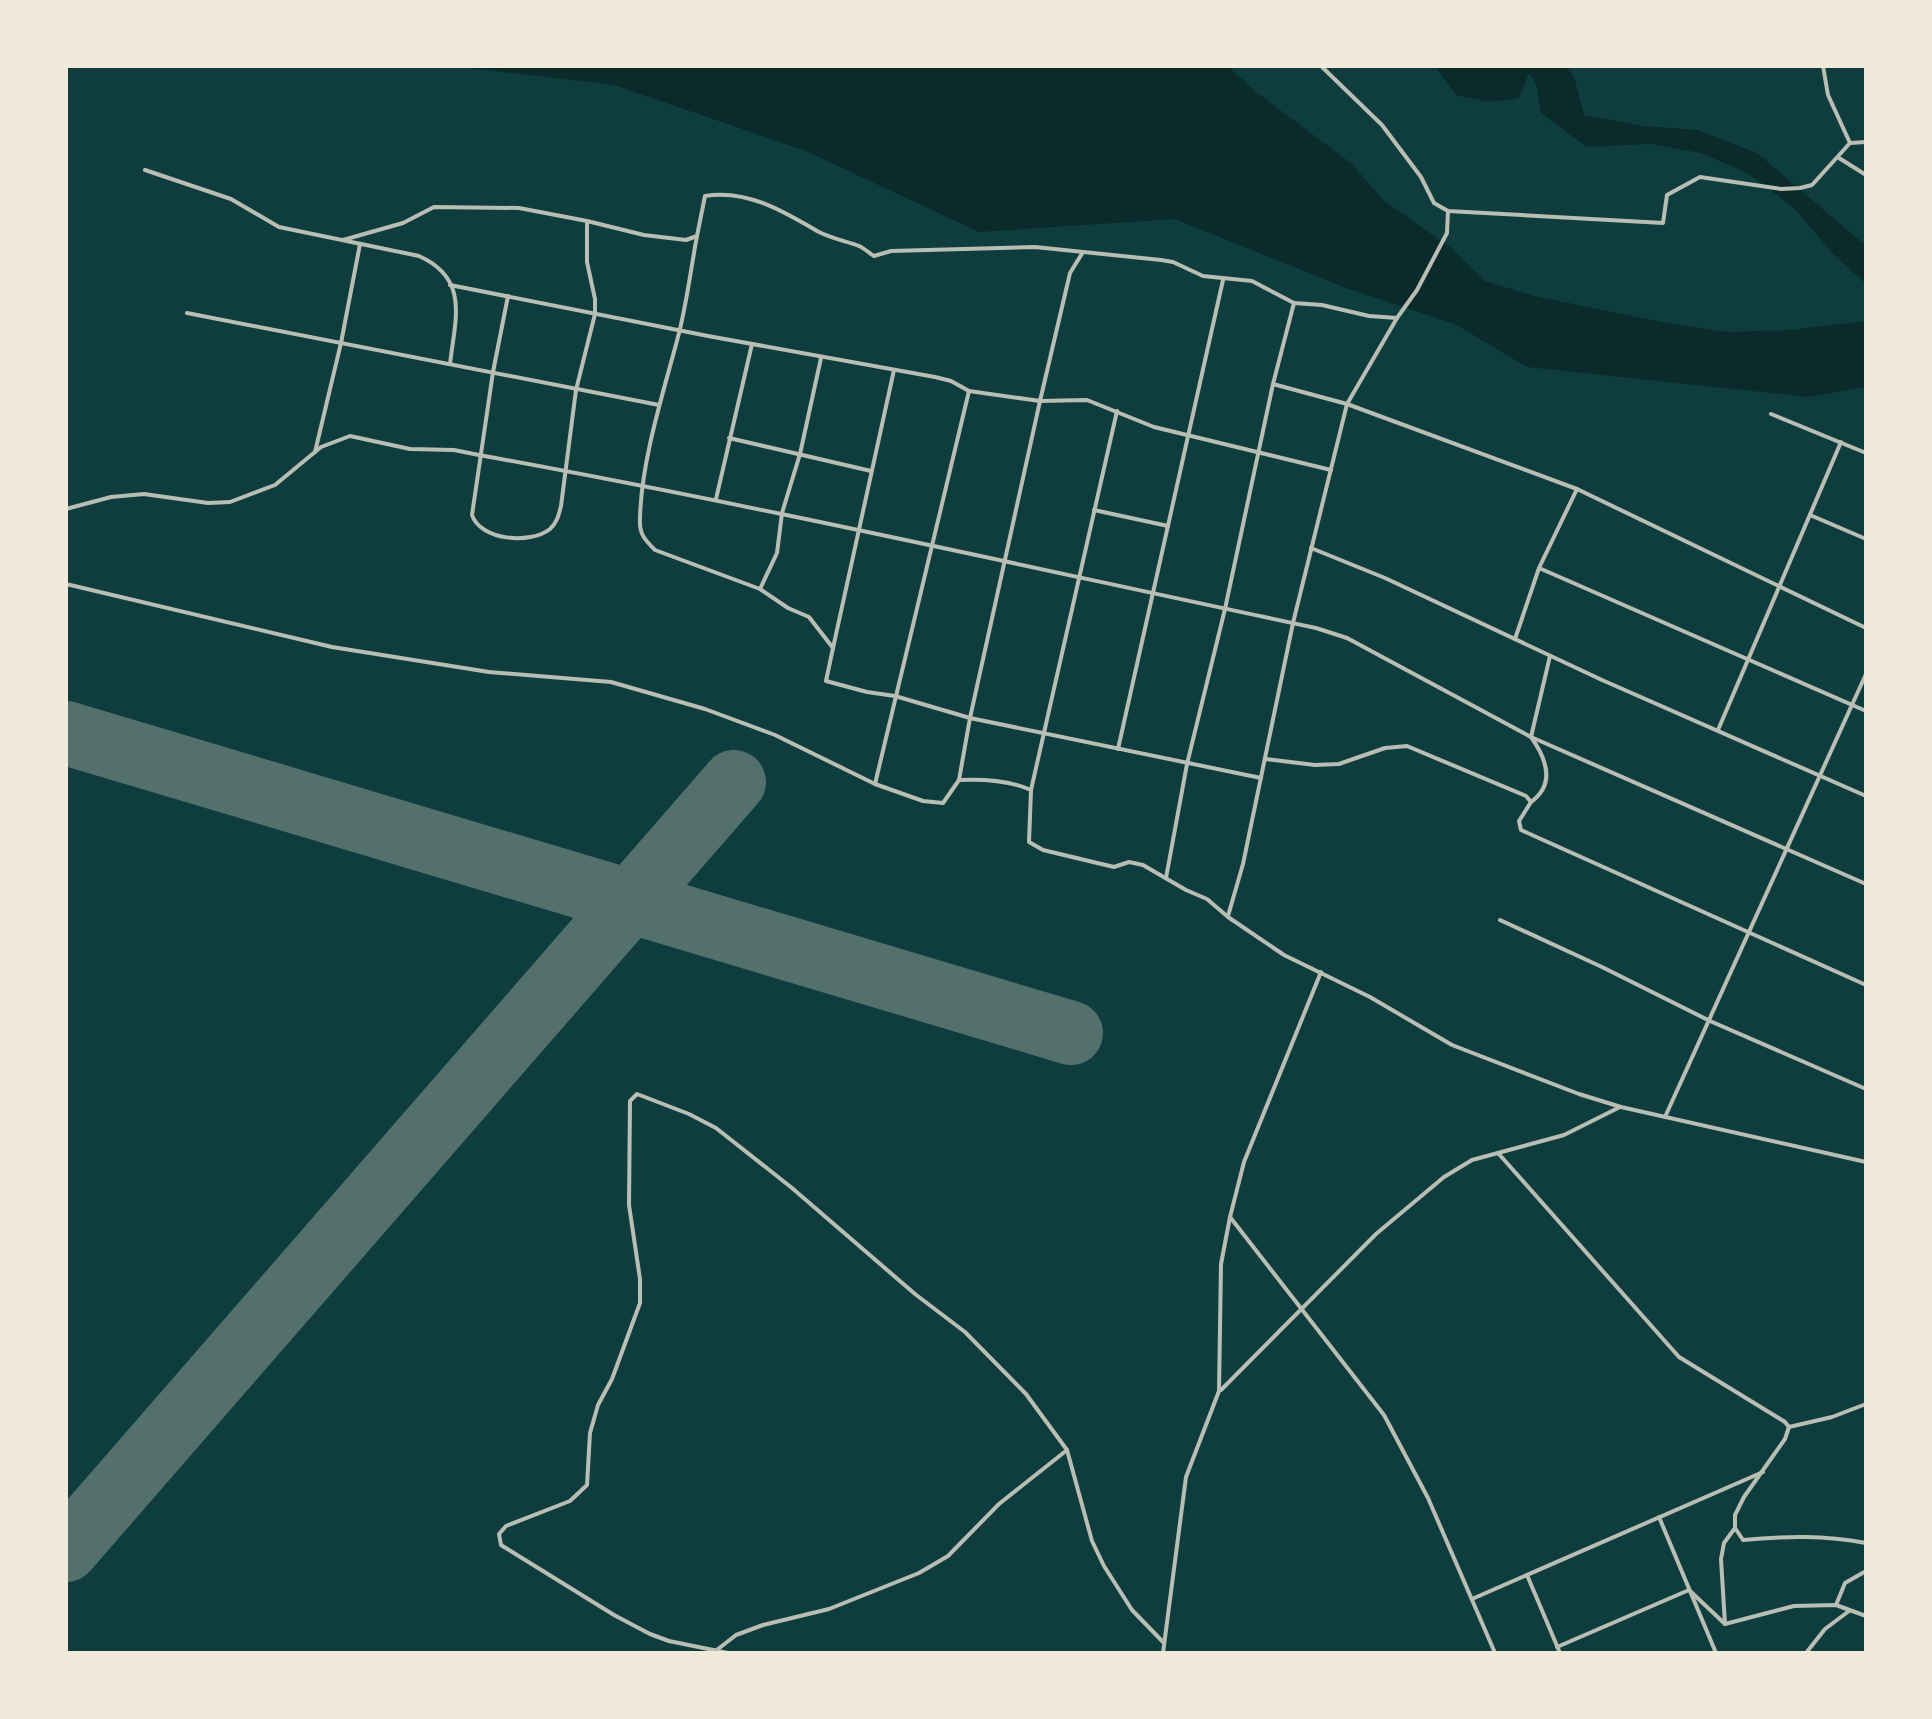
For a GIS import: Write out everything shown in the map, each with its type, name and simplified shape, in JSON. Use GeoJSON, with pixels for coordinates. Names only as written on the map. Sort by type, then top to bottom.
{"type":"FeatureCollection","features":[{"type":"Feature","properties":{"kind":"street"},"geometry":{"type":"LineString","coordinates":[[1321,66],[1382,125],[1421,177],[1434,203],[1448,211],[1663,223],[1667,195],[1700,177],[1781,189],[1800,188],[1812,185],[1850,143]]}},
{"type":"Feature","properties":{"kind":"street"},"geometry":{"type":"LineString","coordinates":[[1823,66],[1828,95],[1850,143]]}},
{"type":"Feature","properties":{"kind":"street"},"geometry":{"type":"LineString","coordinates":[[1850,143],[1866,142]]}},
{"type":"Feature","properties":{"kind":"street"},"geometry":{"type":"LineString","coordinates":[[1839,158],[1866,175]]}},
{"type":"Feature","properties":{"kind":"street"},"geometry":{"type":"LineString","coordinates":[[145,170],[231,199],[279,227],[419,256],[437,264],[446,272],[456,310],[450,364]]}},
{"type":"Feature","properties":{"kind":"street"},"geometry":{"type":"LineString","coordinates":[[833,648],[809,617],[788,608],[760,589],[655,550],[642,538],[643,485],[659,405],[680,329],[705,196],[726,192],[782,209],[818,231],[861,246],[874,256],[891,251],[1035,247],[1168,261],[1203,276],[1252,281],[1294,303],[1397,318]]}},
{"type":"Feature","properties":{"kind":"street"},"geometry":{"type":"LineString","coordinates":[[343,240],[403,223],[434,207],[519,208],[644,235],[686,240],[697,236]]}},
{"type":"Feature","properties":{"kind":"street"},"geometry":{"type":"LineString","coordinates":[[1228,917],[1243,864],[1293,623],[1347,404],[1417,290],[1447,233],[1448,211]]}},
{"type":"Feature","properties":{"kind":"street"},"geometry":{"type":"LineString","coordinates":[[508,296],[479,455],[472,515],[475,525],[486,532],[520,538],[550,529],[557,521],[576,390],[595,314],[587,262],[587,221]]}},
{"type":"Feature","properties":{"kind":"street"},"geometry":{"type":"LineString","coordinates":[[314,453],[341,343],[360,244]]}},
{"type":"Feature","properties":{"kind":"street"},"geometry":{"type":"LineString","coordinates":[[66,584],[332,647],[489,672],[611,682],[705,709],[775,735],[875,784],[923,801],[943,803],[959,780],[970,718],[1070,273],[1083,252]]}},
{"type":"Feature","properties":{"kind":"street"},"geometry":{"type":"LineString","coordinates":[[1118,749],[1223,280]]}},
{"type":"Feature","properties":{"kind":"street"},"geometry":{"type":"LineString","coordinates":[[450,285],[951,381],[969,391],[1040,401],[1087,400],[1154,427],[1331,470]]}},
{"type":"Feature","properties":{"kind":"street"},"geometry":{"type":"LineString","coordinates":[[1166,878],[1187,764],[1294,303]]}},
{"type":"Feature","properties":{"kind":"street"},"geometry":{"type":"LineString","coordinates":[[187,313],[659,405]]}},
{"type":"Feature","properties":{"kind":"street"},"geometry":{"type":"LineString","coordinates":[[716,499],[752,344]]}},
{"type":"Feature","properties":{"kind":"street"},"geometry":{"type":"LineString","coordinates":[[760,589],[777,553],[782,513],[800,454],[821,358]]}},
{"type":"Feature","properties":{"kind":"street"},"geometry":{"type":"LineString","coordinates":[[894,370],[826,681],[895,696],[970,718],[1261,778]]}},
{"type":"Feature","properties":{"kind":"street"},"geometry":{"type":"LineString","coordinates":[[1273,384],[1347,404],[1577,489],[1866,628]]}},
{"type":"Feature","properties":{"kind":"street"},"geometry":{"type":"LineString","coordinates":[[875,784],[969,391]]}},
{"type":"Feature","properties":{"kind":"street"},"geometry":{"type":"LineString","coordinates":[[1117,411],[1031,790],[1029,842],[1043,850],[1114,867],[1129,862],[1143,865],[1207,899],[1284,955],[1321,972],[1452,1045],[1621,1107],[1866,1162]]}},
{"type":"Feature","properties":{"kind":"street"},"geometry":{"type":"LineString","coordinates":[[1771,414],[1866,453]]}},
{"type":"Feature","properties":{"kind":"street"},"geometry":{"type":"LineString","coordinates":[[66,509],[111,497],[144,494],[208,503],[230,502],[275,485],[328,443],[357,436],[410,449],[454,450],[716,499],[1293,623],[1347,638],[1531,737],[1866,884]]}},
{"type":"Feature","properties":{"kind":"street"},"geometry":{"type":"LineString","coordinates":[[729,438],[871,471]]}},
{"type":"Feature","properties":{"kind":"street"},"geometry":{"type":"LineString","coordinates":[[1718,730],[1841,442]]}},
{"type":"Feature","properties":{"kind":"street"},"geometry":{"type":"LineString","coordinates":[[1515,639],[1539,568],[1577,489]]}},
{"type":"Feature","properties":{"kind":"street"},"geometry":{"type":"LineString","coordinates":[[1094,510],[1168,526]]}},
{"type":"Feature","properties":{"kind":"street"},"geometry":{"type":"LineString","coordinates":[[1810,515],[1866,539]]}},
{"type":"Feature","properties":{"kind":"street"},"geometry":{"type":"LineString","coordinates":[[1311,548],[1385,578],[1550,656],[1866,796]]}},
{"type":"Feature","properties":{"kind":"street"},"geometry":{"type":"LineString","coordinates":[[1539,568],[1866,711]]}},
{"type":"Feature","properties":{"kind":"street"},"geometry":{"type":"LineString","coordinates":[[1550,656],[1531,737],[1545,760],[1547,779],[1539,796],[1531,802],[1519,821],[1521,830],[1866,985]]}},
{"type":"Feature","properties":{"kind":"street"},"geometry":{"type":"LineString","coordinates":[[1665,1117],[1866,674]]}},
{"type":"Feature","properties":{"kind":"street"},"geometry":{"type":"LineString","coordinates":[[1265,759],[1315,765],[1339,764],[1385,748],[1407,746],[1520,792],[1531,802]]}},
{"type":"Feature","properties":{"kind":"street"},"geometry":{"type":"LineString","coordinates":[[959,780],[1005,782],[1031,790]]}},
{"type":"Feature","properties":{"kind":"street"},"geometry":{"type":"LineString","coordinates":[[1500,920],[1710,1021],[1866,1089]]}},
{"type":"Feature","properties":{"kind":"street"},"geometry":{"type":"LineString","coordinates":[[1163,1653],[1186,1477],[1219,1391],[1221,1264],[1230,1217],[1244,1162],[1321,972]]}},
{"type":"Feature","properties":{"kind":"street"},"geometry":{"type":"LineString","coordinates":[[728,1653],[650,1634],[501,1545],[499,1534],[506,1526],[570,1501],[587,1485],[590,1433],[598,1405],[612,1379],[640,1303],[640,1279],[629,1205],[630,1101],[637,1094],[716,1128],[965,1332],[1026,1394],[1067,1450],[1092,1541],[1104,1566],[1132,1610],[1164,1643]]}},
{"type":"Feature","properties":{"kind":"street"},"geometry":{"type":"LineString","coordinates":[[1219,1391],[1376,1234],[1444,1177],[1472,1160],[1564,1135],[1621,1107]]}},
{"type":"Feature","properties":{"kind":"street"},"geometry":{"type":"LineString","coordinates":[[1498,1153],[1679,1357],[1789,1427]]}},
{"type":"Feature","properties":{"kind":"street"},"geometry":{"type":"LineString","coordinates":[[1230,1217],[1384,1415],[1428,1498],[1495,1653]]}},
{"type":"Feature","properties":{"kind":"street"},"geometry":{"type":"LineString","coordinates":[[1789,1427],[1832,1417],[1866,1404]]}},
{"type":"Feature","properties":{"kind":"street"},"geometry":{"type":"LineString","coordinates":[[1789,1427],[1785,1439],[1735,1515],[1735,1528],[1743,1540],[1801,1535],[1838,1537],[1866,1543]]}},
{"type":"Feature","properties":{"kind":"street"},"geometry":{"type":"LineString","coordinates":[[715,1651],[736,1635],[777,1621],[829,1609],[919,1573],[948,1556],[999,1504],[1067,1450]]}},
{"type":"Feature","properties":{"kind":"street"},"geometry":{"type":"LineString","coordinates":[[1472,1599],[1763,1472]]}},
{"type":"Feature","properties":{"kind":"street"},"geometry":{"type":"LineString","coordinates":[[1659,1517],[1716,1653]]}},
{"type":"Feature","properties":{"kind":"street"},"geometry":{"type":"LineString","coordinates":[[1725,1624],[1721,1559],[1724,1543],[1735,1528]]}},
{"type":"Feature","properties":{"kind":"street"},"geometry":{"type":"LineString","coordinates":[[1836,1605],[1845,1583],[1866,1571]]}},
{"type":"Feature","properties":{"kind":"street"},"geometry":{"type":"LineString","coordinates":[[1527,1575],[1560,1653]]}},
{"type":"Feature","properties":{"kind":"street"},"geometry":{"type":"LineString","coordinates":[[1689,1590],[1725,1624]]}},
{"type":"Feature","properties":{"kind":"street"},"geometry":{"type":"LineString","coordinates":[[1557,1647],[1689,1590]]}},
{"type":"Feature","properties":{"kind":"street"},"geometry":{"type":"LineString","coordinates":[[1725,1624],[1794,1606],[1836,1605],[1866,1616]]}},
{"type":"Feature","properties":{"kind":"street"},"geometry":{"type":"LineString","coordinates":[[1806,1653],[1832,1622],[1849,1611]]}},
{"type":"Feature","properties":{"kind":"water"},"geometry":{"type":"Polygon","coordinates":[[[453,66],[1228,66],[1256,92],[1352,164],[1383,200],[1450,247],[1485,281],[1534,296],[1666,323],[1728,332],[1790,330],[1866,321],[1866,387],[1808,397],[1527,367],[1455,324],[1346,288],[1175,219],[979,232],[806,151],[614,85],[453,66]]]}},
{"type":"Feature","properties":{"kind":"water"},"geometry":{"type":"Polygon","coordinates":[[[1435,66],[1565,66],[1574,76],[1584,115],[1643,126],[1698,130],[1757,153],[1866,246],[1866,284],[1833,254],[1793,207],[1749,174],[1701,153],[1651,144],[1587,147],[1541,113],[1536,84],[1529,73],[1519,98],[1490,102],[1456,95],[1435,66]]]}},
{"type":"Feature","properties":{"kind":"runway"},"geometry":{"type":"LineString","coordinates":[[66,733],[1071,1033]]}},
{"type":"Feature","properties":{"kind":"runway"},"geometry":{"type":"LineString","coordinates":[[66,1550],[734,782]]}}]}
